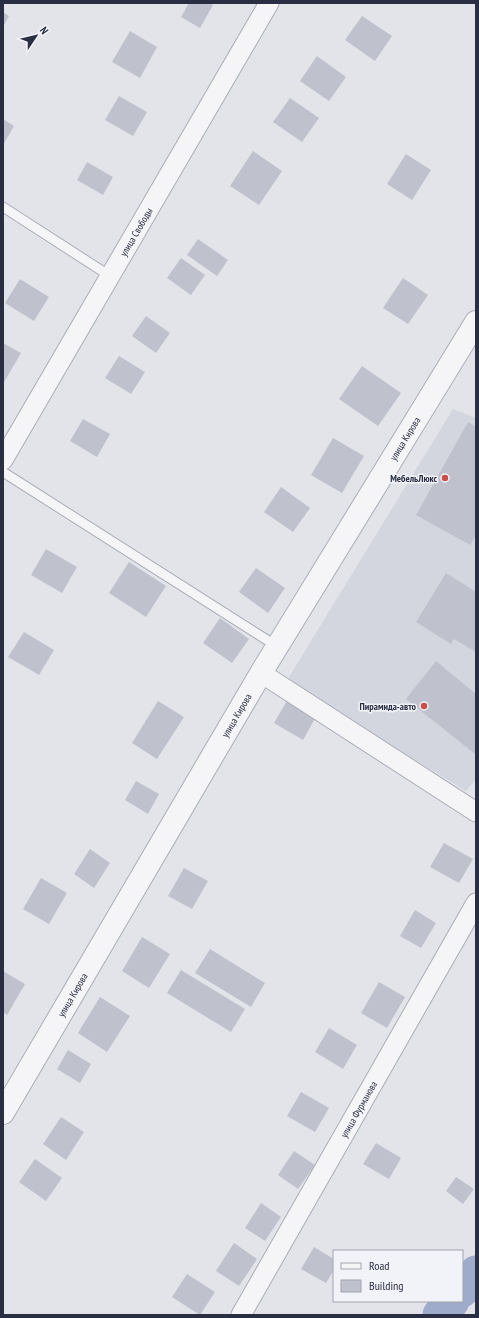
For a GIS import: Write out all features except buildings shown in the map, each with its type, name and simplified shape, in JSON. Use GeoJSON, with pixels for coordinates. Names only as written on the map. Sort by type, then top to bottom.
{"type":"FeatureCollection","features":[{"type":"Feature","properties":{"kind":"street","name":"улица Свободы"},"geometry":{"type":"LineString","coordinates":[[3,460],[269,3]]}},
{"type":"Feature","properties":{"kind":"street","name":"улица Кирова"},"geometry":{"type":"LineString","coordinates":[[3,1113],[262,673],[476,322]]}},
{"type":"Feature","properties":{"kind":"street"},"geometry":{"type":"LineString","coordinates":[[262,673],[476,812]]}},
{"type":"Feature","properties":{"kind":"street","name":"улица Фурманова"},"geometry":{"type":"LineString","coordinates":[[241,1315],[476,903]]}},
{"type":"Feature","properties":{"kind":"lane"},"geometry":{"type":"LineString","coordinates":[[3,207],[110,276]]}},
{"type":"Feature","properties":{"kind":"lane"},"geometry":{"type":"LineString","coordinates":[[3,472],[278,647]]}},
{"type":"Feature","properties":{"kind":"shaded area"},"geometry":{"type":"Polygon","coordinates":[[[453,409],[476,418],[476,779],[466,791],[292,685],[289,677],[453,409]]]}},
{"type":"Feature","properties":{"kind":"waterway"},"geometry":{"type":"LineString","coordinates":[[463,1289],[476,1273]]}},
{"type":"Feature","properties":{"kind":"waterway"},"geometry":{"type":"LineString","coordinates":[[440,1315],[451,1302]]}},
{"type":"Feature","properties":{"kind":"place","name":"МебельЛюкс"},"geometry":{"type":"Point","coordinates":[445,478]}},
{"type":"Feature","properties":{"kind":"place","name":"Пирамида-авто"},"geometry":{"type":"Point","coordinates":[424,706]}}]}
